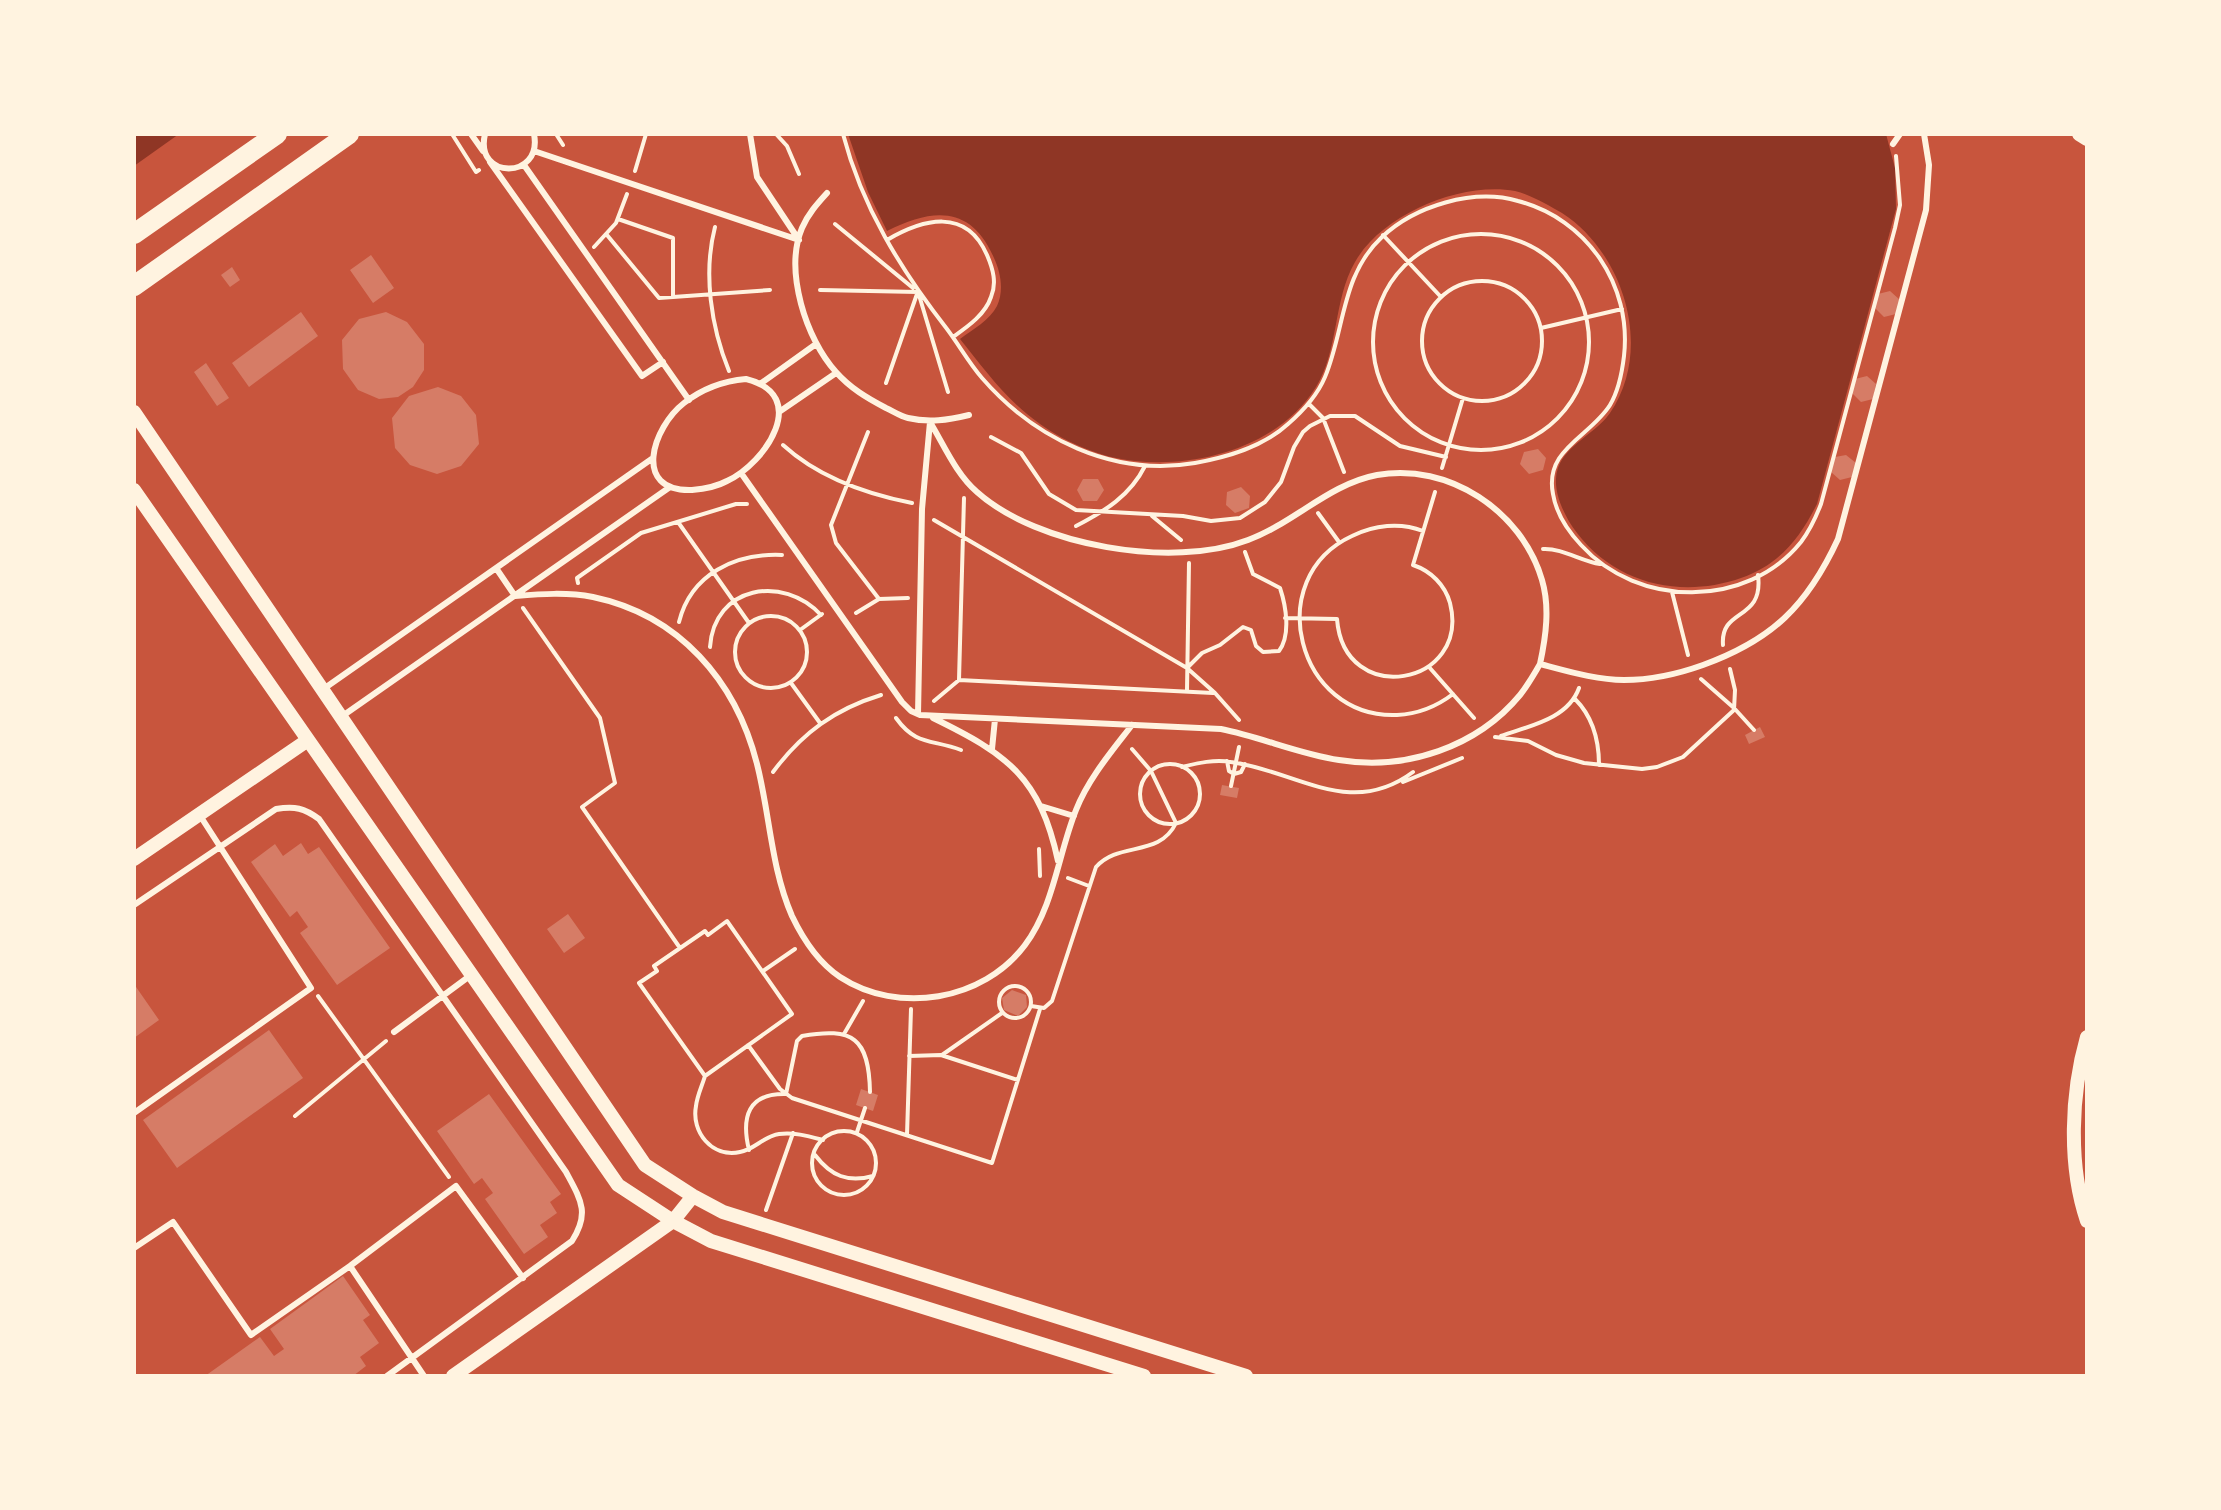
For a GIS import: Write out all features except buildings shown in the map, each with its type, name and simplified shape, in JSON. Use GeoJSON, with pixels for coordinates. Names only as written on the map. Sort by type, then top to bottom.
{"type":"FeatureCollection","features":[{"type":"Feature","properties":{"kind":"main road"},"geometry":{"type":"LineString","coordinates":[[134,234],[277,134]]}},
{"type":"Feature","properties":{"kind":"main road"},"geometry":{"type":"LineString","coordinates":[[134,286],[349,134]]}},
{"type":"Feature","properties":{"kind":"street"},"geometry":{"type":"LineString","coordinates":[[2079,134],[2087,139]]}},
{"type":"Feature","properties":{"kind":"street"},"geometry":{"type":"LineString","coordinates":[[134,412],[645,1165],[723,1212],[1246,1376]]}},
{"type":"Feature","properties":{"kind":"street"},"geometry":{"type":"LineString","coordinates":[[134,490],[618,1185],[673,1221],[711,1241],[1095,1369],[1144,1376]]}},
{"type":"Feature","properties":{"kind":"street"},"geometry":{"type":"LineString","coordinates":[[134,859],[308,740]]}},
{"type":"Feature","properties":{"kind":"street"},"geometry":{"type":"LineString","coordinates":[[2087,1037],[2079,1064],[2075,1111],[2077,1163],[2087,1221]]}},
{"type":"Feature","properties":{"kind":"street"},"geometry":{"type":"LineString","coordinates":[[453,1376],[673,1221],[693,1196]]}},
{"type":"Feature","properties":{"kind":"lane"},"geometry":{"type":"LineString","coordinates":[[471,134],[642,376],[663,362]]}},
{"type":"Feature","properties":{"kind":"lane"},"geometry":{"type":"LineString","coordinates":[[485,134],[485,155]]}},
{"type":"Feature","properties":{"kind":"lane"},"geometry":{"type":"LineString","coordinates":[[490,162],[506,169],[524,165],[534,151],[534,134]]}},
{"type":"Feature","properties":{"kind":"lane"},"geometry":{"type":"LineString","coordinates":[[750,134],[757,177],[799,240]]}},
{"type":"Feature","properties":{"kind":"lane"},"geometry":{"type":"LineString","coordinates":[[1893,144],[1900,134]]}},
{"type":"Feature","properties":{"kind":"lane"},"geometry":{"type":"LineString","coordinates":[[1540,664],[1624,681],[1690,670],[1757,642],[1784,620],[1809,591],[1838,539],[1926,210],[1929,165],[1924,134]]}},
{"type":"Feature","properties":{"kind":"lane"},"geometry":{"type":"LineString","coordinates":[[534,151],[799,240]]}},
{"type":"Feature","properties":{"kind":"lane"},"geometry":{"type":"LineString","coordinates":[[524,165],[689,400]]}},
{"type":"Feature","properties":{"kind":"lane"},"geometry":{"type":"LineString","coordinates":[[827,193],[814,207],[799,240],[798,290],[802,313],[816,344],[836,373],[863,397],[905,417],[930,422],[969,415]]}},
{"type":"Feature","properties":{"kind":"lane"},"geometry":{"type":"LineString","coordinates":[[760,384],[816,344]]}},
{"type":"Feature","properties":{"kind":"lane"},"geometry":{"type":"LineString","coordinates":[[779,412],[836,373]]}},
{"type":"Feature","properties":{"kind":"lane"},"geometry":{"type":"LineString","coordinates":[[746,379],[760,384],[776,399],[778,425],[773,437],[756,461],[728,481],[683,490],[662,483],[654,472],[653,458],[658,439],[669,418],[705,390],[732,381],[746,379]]}},
{"type":"Feature","properties":{"kind":"lane"},"geometry":{"type":"LineString","coordinates":[[741,473],[895,692],[911,711],[918,714],[1221,729],[1342,760],[1371,762],[1432,754],[1462,742],[1494,721],[1521,693],[1540,664],[1546,637],[1546,608],[1542,579],[1529,553],[1504,516],[1477,495],[1439,479],[1392,474],[1348,483],[1282,525],[1244,542],[1216,550],[1189,553],[1123,549],[1060,534],[1008,514],[979,494],[964,479],[930,422]]}},
{"type":"Feature","properties":{"kind":"lane"},"geometry":{"type":"LineString","coordinates":[[918,714],[922,509],[930,422]]}},
{"type":"Feature","properties":{"kind":"lane"},"geometry":{"type":"LineString","coordinates":[[322,690],[653,458]]}},
{"type":"Feature","properties":{"kind":"lane"},"geometry":{"type":"LineString","coordinates":[[341,717],[670,487]]}},
{"type":"Feature","properties":{"kind":"lane"},"geometry":{"type":"LineString","coordinates":[[496,568],[515,596]]}},
{"type":"Feature","properties":{"kind":"lane"},"geometry":{"type":"LineString","coordinates":[[515,596],[570,594],[615,603],[654,620],[687,643],[714,670],[734,701],[748,733],[780,883],[793,919],[816,956],[838,976],[868,992],[895,999],[923,999],[954,993],[982,982],[1006,965],[1025,945],[1041,920],[1082,796],[1132,725]]}},
{"type":"Feature","properties":{"kind":"lane"},"geometry":{"type":"LineString","coordinates":[[930,716],[992,749],[1022,774],[1041,806],[1059,864]]}},
{"type":"Feature","properties":{"kind":"lane"},"geometry":{"type":"LineString","coordinates":[[992,749],[995,719]]}},
{"type":"Feature","properties":{"kind":"lane"},"geometry":{"type":"LineString","coordinates":[[134,905],[276,809],[292,806],[306,809],[319,819],[566,1172],[583,1209],[581,1227],[572,1241],[387,1376]]}},
{"type":"Feature","properties":{"kind":"lane"},"geometry":{"type":"LineString","coordinates":[[1041,806],[1074,816]]}},
{"type":"Feature","properties":{"kind":"lane"},"geometry":{"type":"LineString","coordinates":[[134,1113],[311,988],[199,814]]}},
{"type":"Feature","properties":{"kind":"lane"},"geometry":{"type":"LineString","coordinates":[[394,1032],[472,975]]}},
{"type":"Feature","properties":{"kind":"lane"},"geometry":{"type":"LineString","coordinates":[[134,1248],[173,1222],[251,1335],[456,1186],[523,1278]]}},
{"type":"Feature","properties":{"kind":"lane"},"geometry":{"type":"LineString","coordinates":[[350,1266],[424,1376]]}},
{"type":"Feature","properties":{"kind":"path"},"geometry":{"type":"LineString","coordinates":[[586,253],[607,235],[618,219],[646,134]]}},
{"type":"Feature","properties":{"kind":"path"},"geometry":{"type":"LineString","coordinates":[[776,134],[787,146],[799,174]]}},
{"type":"Feature","properties":{"kind":"path"},"geometry":{"type":"LineString","coordinates":[[843,134],[860,189],[887,240],[918,292],[992,388],[1043,431],[1086,453],[1145,466],[1205,461],[1260,444],[1285,428],[1309,404],[1324,379],[1351,280],[1367,253],[1383,235],[1407,218],[1435,206],[1486,197],[1514,199],[1561,220],[1584,238],[1603,262],[1622,309],[1626,338],[1618,388],[1609,407],[1561,453],[1552,471],[1552,492],[1560,515],[1572,535],[1602,565],[1646,587],[1672,592],[1725,588],[1758,575],[1784,559],[1812,525],[1821,504],[1900,205],[1893,144]]}},
{"type":"Feature","properties":{"kind":"path"},"geometry":{"type":"LineString","coordinates":[[719,215],[711,250],[711,294],[719,342],[732,381]]}},
{"type":"Feature","properties":{"kind":"path"},"geometry":{"type":"LineString","coordinates":[[618,219],[673,238],[673,297]]}},
{"type":"Feature","properties":{"kind":"path"},"geometry":{"type":"LineString","coordinates":[[887,240],[916,224],[946,221],[964,227],[984,247],[994,273],[995,286],[991,300],[972,322],[953,337]]}},
{"type":"Feature","properties":{"kind":"path"},"geometry":{"type":"LineString","coordinates":[[835,224],[918,292],[948,392]]}},
{"type":"Feature","properties":{"kind":"path"},"geometry":{"type":"LineString","coordinates":[[1478,233],[1503,235],[1527,243],[1557,265],[1579,294],[1587,317],[1590,343],[1587,368],[1578,391],[1564,412],[1546,429],[1525,442],[1501,449],[1477,451],[1431,438],[1412,425],[1395,407],[1383,387],[1373,340],[1376,317],[1385,292],[1408,262],[1433,245],[1455,236],[1478,233]]}},
{"type":"Feature","properties":{"kind":"path"},"geometry":{"type":"LineString","coordinates":[[607,235],[659,298],[770,290]]}},
{"type":"Feature","properties":{"kind":"path"},"geometry":{"type":"LineString","coordinates":[[1383,235],[1441,297]]}},
{"type":"Feature","properties":{"kind":"path"},"geometry":{"type":"LineString","coordinates":[[1483,280],[1503,284],[1520,294],[1534,310],[1541,328],[1542,347],[1537,366],[1526,382],[1511,394],[1493,401],[1463,398],[1439,384],[1428,368],[1422,349],[1423,328],[1431,309],[1441,297],[1462,284],[1483,280]]}},
{"type":"Feature","properties":{"kind":"path"},"geometry":{"type":"LineString","coordinates":[[820,290],[918,292]]}},
{"type":"Feature","properties":{"kind":"path"},"geometry":{"type":"LineString","coordinates":[[886,383],[918,292]]}},
{"type":"Feature","properties":{"kind":"path"},"geometry":{"type":"LineString","coordinates":[[1541,328],[1622,309]]}},
{"type":"Feature","properties":{"kind":"path"},"geometry":{"type":"LineString","coordinates":[[1285,618],[1337,619],[1346,651],[1359,665],[1375,675],[1394,678],[1413,675],[1429,667],[1443,652],[1451,635],[1453,615],[1448,596],[1438,580],[1413,565],[1463,398]]}},
{"type":"Feature","properties":{"kind":"path"},"geometry":{"type":"LineString","coordinates":[[1309,404],[1323,418],[1348,483]]}},
{"type":"Feature","properties":{"kind":"path"},"geometry":{"type":"LineString","coordinates":[[991,437],[1021,453],[1039,482],[1061,503],[1076,510],[1211,521],[1240,518],[1274,494],[1303,432],[1323,418],[1348,414],[1355,416],[1400,446],[1446,457]]}},
{"type":"Feature","properties":{"kind":"path"},"geometry":{"type":"LineString","coordinates":[[868,432],[833,516],[833,534],[836,543],[879,599]]}},
{"type":"Feature","properties":{"kind":"path"},"geometry":{"type":"LineString","coordinates":[[773,437],[806,463],[846,483],[868,493],[915,503],[928,516],[1187,668],[1232,710],[1246,734],[1231,786]]}},
{"type":"Feature","properties":{"kind":"path"},"geometry":{"type":"LineString","coordinates":[[1060,534],[1100,513],[1129,490],[1145,466]]}},
{"type":"Feature","properties":{"kind":"path"},"geometry":{"type":"LineString","coordinates":[[959,680],[964,479]]}},
{"type":"Feature","properties":{"kind":"path"},"geometry":{"type":"LineString","coordinates":[[588,585],[576,580],[641,533],[736,504],[744,503],[750,507]]}},
{"type":"Feature","properties":{"kind":"path"},"geometry":{"type":"LineString","coordinates":[[1312,505],[1340,543]]}},
{"type":"Feature","properties":{"kind":"path"},"geometry":{"type":"LineString","coordinates":[[1149,514],[1180,538],[1189,553],[1187,691]]}},
{"type":"Feature","properties":{"kind":"path"},"geometry":{"type":"LineString","coordinates":[[678,522],[749,623]]}},
{"type":"Feature","properties":{"kind":"path"},"geometry":{"type":"LineString","coordinates":[[1423,531],[1390,525],[1365,529],[1340,543],[1323,557],[1309,578],[1301,602],[1299,628],[1305,653],[1317,676],[1334,694],[1356,708],[1384,715],[1412,714],[1441,704],[1453,694]]}},
{"type":"Feature","properties":{"kind":"path"},"geometry":{"type":"LineString","coordinates":[[1187,668],[1202,653],[1220,645],[1243,627],[1251,630],[1256,646],[1263,652],[1279,651],[1284,644],[1284,601],[1280,588],[1253,574],[1247,563],[1244,542]]}},
{"type":"Feature","properties":{"kind":"path"},"geometry":{"type":"LineString","coordinates":[[679,622],[691,593],[713,572],[745,558],[785,555],[776,543]]}},
{"type":"Feature","properties":{"kind":"path"},"geometry":{"type":"LineString","coordinates":[[1529,553],[1550,548],[1602,565]]}},
{"type":"Feature","properties":{"kind":"path"},"geometry":{"type":"LineString","coordinates":[[1429,667],[1482,728],[1497,738],[1528,741],[1570,760],[1599,765],[1642,769],[1671,764],[1715,730],[1734,708],[1735,690],[1722,642],[1723,630],[1729,621],[1752,605],[1759,591],[1758,575]]}},
{"type":"Feature","properties":{"kind":"path"},"geometry":{"type":"LineString","coordinates":[[709,647],[714,624],[734,601],[759,591],[778,591],[806,602],[823,614]]}},
{"type":"Feature","properties":{"kind":"path"},"geometry":{"type":"LineString","coordinates":[[1672,592],[1687,642],[1690,670],[1754,730]]}},
{"type":"Feature","properties":{"kind":"path"},"geometry":{"type":"LineString","coordinates":[[515,596],[600,718],[605,732],[615,783],[582,807],[680,948]]}},
{"type":"Feature","properties":{"kind":"path"},"geometry":{"type":"LineString","coordinates":[[845,622],[879,599],[920,600]]}},
{"type":"Feature","properties":{"kind":"path"},"geometry":{"type":"LineString","coordinates":[[817,601],[823,614]]}},
{"type":"Feature","properties":{"kind":"path"},"geometry":{"type":"LineString","coordinates":[[800,630],[834,606]]}},
{"type":"Feature","properties":{"kind":"path"},"geometry":{"type":"LineString","coordinates":[[667,614],[687,627]]}},
{"type":"Feature","properties":{"kind":"path"},"geometry":{"type":"LineString","coordinates":[[764,616],[774,616],[800,630],[807,649],[806,661],[801,673],[791,682],[768,689],[746,680],[740,672],[736,643],[749,623],[764,616]]}},
{"type":"Feature","properties":{"kind":"path"},"geometry":{"type":"LineString","coordinates":[[1487,744],[1560,713],[1575,699],[1583,675]]}},
{"type":"Feature","properties":{"kind":"path"},"geometry":{"type":"LineString","coordinates":[[918,714],[959,680],[1215,693]]}},
{"type":"Feature","properties":{"kind":"path"},"geometry":{"type":"LineString","coordinates":[[791,682],[820,723]]}},
{"type":"Feature","properties":{"kind":"path"},"geometry":{"type":"LineString","coordinates":[[876,688],[911,736],[967,752]]}},
{"type":"Feature","properties":{"kind":"path"},"geometry":{"type":"LineString","coordinates":[[762,790],[803,737],[820,723],[854,704],[895,692]]}},
{"type":"Feature","properties":{"kind":"path"},"geometry":{"type":"LineString","coordinates":[[1575,699],[1584,707],[1594,729],[1599,765]]}},
{"type":"Feature","properties":{"kind":"path"},"geometry":{"type":"LineString","coordinates":[[1123,738],[1151,771],[1176,823]]}},
{"type":"Feature","properties":{"kind":"path"},"geometry":{"type":"LineString","coordinates":[[1176,823],[1157,821],[1143,807],[1141,788],[1151,771],[1168,764],[1182,767],[1227,761],[1344,793],[1372,792],[1433,771],[1474,751]]}},
{"type":"Feature","properties":{"kind":"path"},"geometry":{"type":"LineString","coordinates":[[1394,785],[1432,754]]}},
{"type":"Feature","properties":{"kind":"path"},"geometry":{"type":"LineString","coordinates":[[770,761],[775,784]]}},
{"type":"Feature","properties":{"kind":"path"},"geometry":{"type":"LineString","coordinates":[[1227,761],[1229,771],[1234,774],[1241,772],[1245,764]]}},
{"type":"Feature","properties":{"kind":"path"},"geometry":{"type":"LineString","coordinates":[[1031,1006],[1040,1009],[1049,1006],[1089,886],[1102,859],[1159,843],[1176,823],[1193,813],[1200,794],[1194,775],[1182,767]]}},
{"type":"Feature","properties":{"kind":"path"},"geometry":{"type":"LineString","coordinates":[[1037,838],[1040,863],[1038,886]]}},
{"type":"Feature","properties":{"kind":"path"},"geometry":{"type":"LineString","coordinates":[[1056,874],[1089,886]]}},
{"type":"Feature","properties":{"kind":"path"},"geometry":{"type":"LineString","coordinates":[[705,1076],[639,983],[657,971],[654,966],[705,931],[708,935],[727,921],[792,1014],[705,1076],[695,1109],[703,1140],[714,1149],[726,1153],[749,1150],[776,1135],[793,1133],[823,1140]]}},
{"type":"Feature","properties":{"kind":"path"},"geometry":{"type":"LineString","coordinates":[[762,972],[806,941]]}},
{"type":"Feature","properties":{"kind":"path"},"geometry":{"type":"LineString","coordinates":[[1013,986],[1028,992],[1031,1006],[1026,1015],[1016,1019],[1002,1013],[1000,996],[1013,986]]}},
{"type":"Feature","properties":{"kind":"path"},"geometry":{"type":"LineString","coordinates":[[311,988],[456,1186]]}},
{"type":"Feature","properties":{"kind":"path"},"geometry":{"type":"LineString","coordinates":[[844,1034],[868,992]]}},
{"type":"Feature","properties":{"kind":"path"},"geometry":{"type":"LineString","coordinates":[[907,1135],[911,999]]}},
{"type":"Feature","properties":{"kind":"path"},"geometry":{"type":"LineString","coordinates":[[749,1150],[745,1127],[751,1107],[763,1096],[786,1094],[992,1163],[1040,1009]]}},
{"type":"Feature","properties":{"kind":"path"},"geometry":{"type":"LineString","coordinates":[[941,1055],[1002,1013]]}},
{"type":"Feature","properties":{"kind":"path"},"geometry":{"type":"LineString","coordinates":[[295,1116],[364,1061],[394,1032]]}},
{"type":"Feature","properties":{"kind":"path"},"geometry":{"type":"LineString","coordinates":[[786,1094],[799,1038],[832,1032],[844,1034],[857,1042],[865,1054],[870,1092]]}},
{"type":"Feature","properties":{"kind":"path"},"geometry":{"type":"LineString","coordinates":[[748,1045],[786,1094]]}},
{"type":"Feature","properties":{"kind":"path"},"geometry":{"type":"LineString","coordinates":[[909,1056],[941,1055],[1018,1080]]}},
{"type":"Feature","properties":{"kind":"path"},"geometry":{"type":"LineString","coordinates":[[857,1133],[865,1108]]}},
{"type":"Feature","properties":{"kind":"path"},"geometry":{"type":"LineString","coordinates":[[845,1130],[857,1133],[871,1145],[875,1155],[873,1176],[859,1191],[838,1194],[828,1190],[815,1174],[814,1153],[823,1140],[845,1130]]}},
{"type":"Feature","properties":{"kind":"path"},"geometry":{"type":"LineString","coordinates":[[761,1223],[793,1133]]}},
{"type":"Feature","properties":{"kind":"path"},"geometry":{"type":"LineString","coordinates":[[814,1153],[838,1176],[850,1179],[873,1176]]}},
{"type":"Feature","properties":{"kind":"shaded area"},"geometry":{"type":"Polygon","coordinates":[[[134,134],[179,134],[134,166],[134,134]]]}},
{"type":"Feature","properties":{"kind":"shaded area"},"geometry":{"type":"Polygon","coordinates":[[[848,134],[1886,134],[1895,168],[1896,209],[1817,504],[1810,516],[1796,539],[1767,566],[1718,584],[1673,586],[1630,575],[1611,564],[1577,533],[1559,500],[1556,486],[1558,468],[1569,451],[1610,413],[1623,388],[1630,360],[1626,304],[1616,277],[1602,252],[1584,230],[1562,213],[1521,193],[1494,189],[1448,196],[1404,216],[1384,229],[1355,262],[1343,292],[1329,357],[1316,387],[1301,407],[1282,424],[1236,449],[1185,461],[1135,461],[1098,453],[1062,437],[1028,415],[997,384],[960,339],[990,316],[999,300],[1001,282],[985,241],[974,228],[949,216],[920,218],[887,231],[868,192],[848,134]]]}}]}
